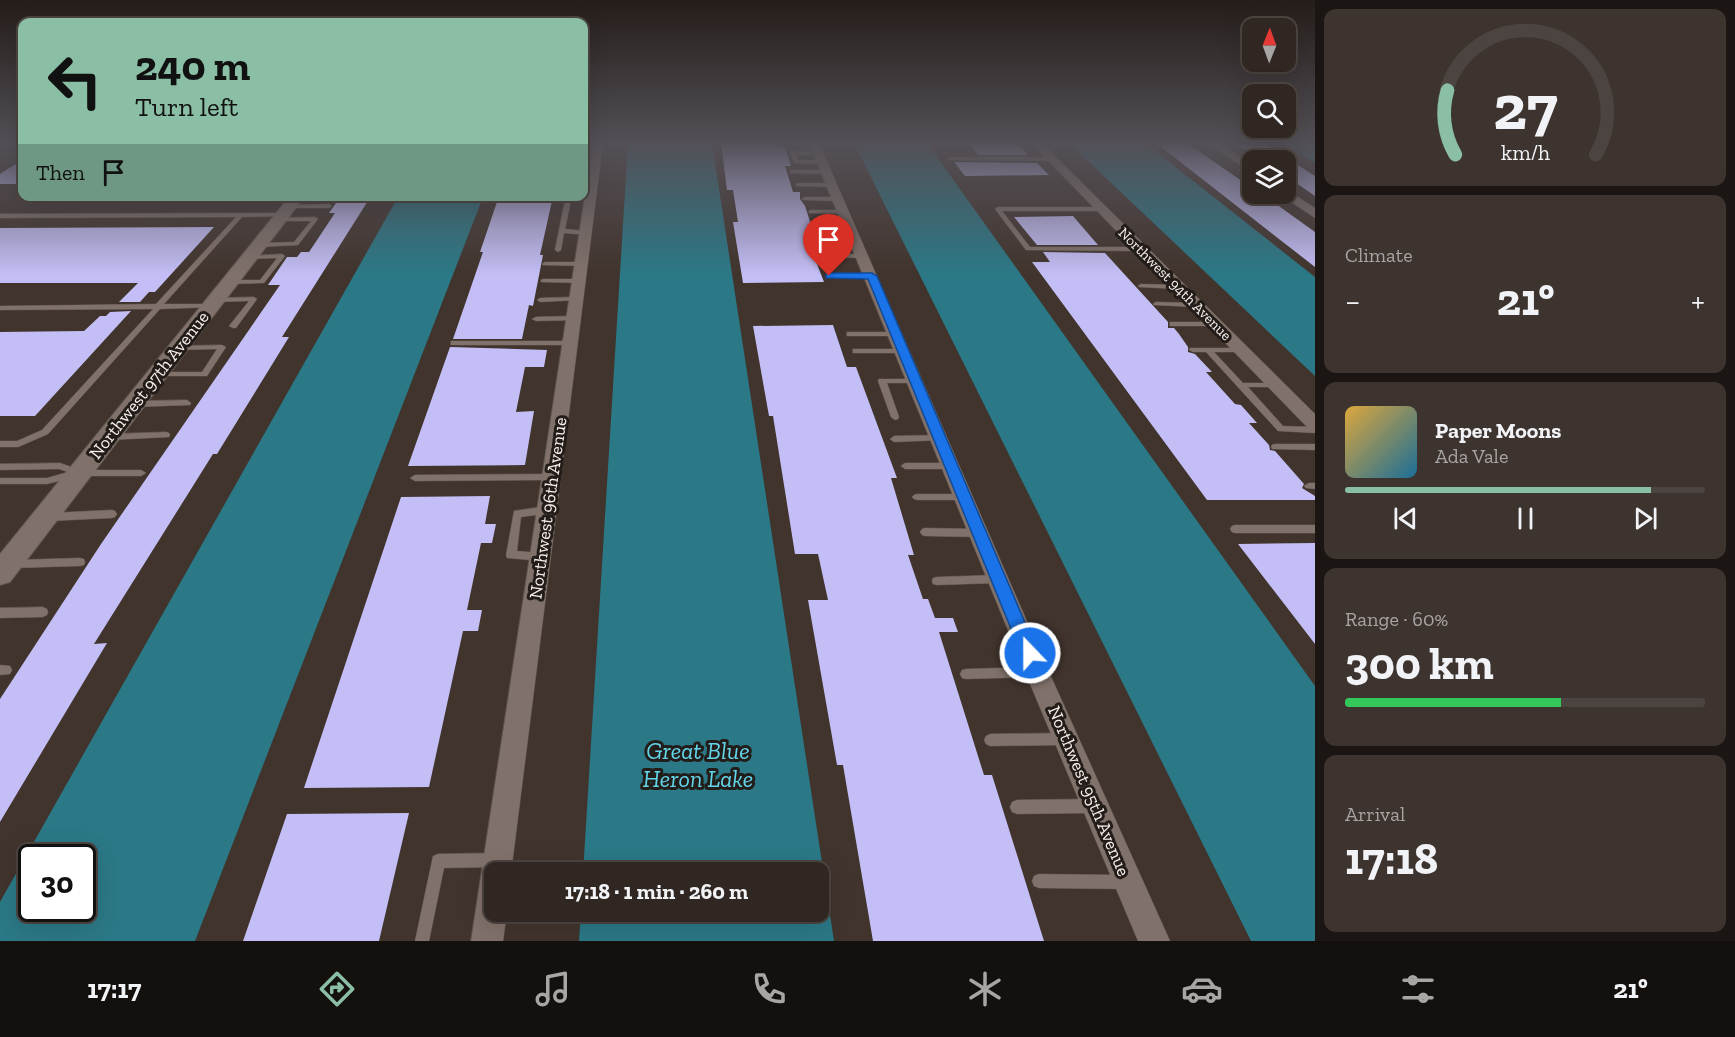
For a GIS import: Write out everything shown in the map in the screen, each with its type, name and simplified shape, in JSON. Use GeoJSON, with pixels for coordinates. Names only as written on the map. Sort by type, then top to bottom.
{"type":"FeatureCollection","features":[{"type":"Feature","properties":{"kind":"street","name":"Northwest 95th Avenue"},"geometry":{"type":"LineString","coordinates":[[833,187],[1000,579],[1037,672],[1154,941]]}},
{"type":"Feature","properties":{"kind":"street","name":"Northwest 94th Avenue"},"geometry":{"type":"LineString","coordinates":[[1079,187],[1138,249],[1315,424]]}},
{"type":"Feature","properties":{"kind":"street"},"geometry":{"type":"LineString","coordinates":[[1296,200],[1315,214]]}},
{"type":"Feature","properties":{"kind":"street","name":"Northwest 96th Avenue"},"geometry":{"type":"LineString","coordinates":[[497,862],[548,510],[569,343],[587,233],[588,201]]}},
{"type":"Feature","properties":{"kind":"street","name":"Northwest 97th Avenue"},"geometry":{"type":"LineString","coordinates":[[4,569],[288,209]]}},
{"type":"Feature","properties":{"kind":"street","name":"Northwest 96th Avenue"},"geometry":{"type":"LineString","coordinates":[[487,941],[489,922]]}},
{"type":"Feature","properties":{"kind":"lane"},"geometry":{"type":"LineString","coordinates":[[805,199],[817,187]]}},
{"type":"Feature","properties":{"kind":"lane"},"geometry":{"type":"LineString","coordinates":[[812,213],[823,187]]}},
{"type":"Feature","properties":{"kind":"lane"},"geometry":{"type":"LineString","coordinates":[[319,207],[323,201]]}},
{"type":"Feature","properties":{"kind":"lane"},"geometry":{"type":"LineString","coordinates":[[558,250],[568,201]]}},
{"type":"Feature","properties":{"kind":"lane"},"geometry":{"type":"LineString","coordinates":[[0,216],[241,215],[329,207]]}},
{"type":"Feature","properties":{"kind":"lane"},"geometry":{"type":"LineString","coordinates":[[255,251],[296,244],[315,219],[288,209]]}},
{"type":"Feature","properties":{"kind":"lane"},"geometry":{"type":"LineString","coordinates":[[1100,209],[998,209],[1028,249],[1138,249]]}},
{"type":"Feature","properties":{"kind":"lane"},"geometry":{"type":"LineString","coordinates":[[0,444],[18,444],[45,432],[241,215]]}},
{"type":"Feature","properties":{"kind":"lane"},"geometry":{"type":"LineString","coordinates":[[824,221],[833,247]]}},
{"type":"Feature","properties":{"kind":"lane"},"geometry":{"type":"LineString","coordinates":[[562,231],[587,233]]}},
{"type":"Feature","properties":{"kind":"lane"},"geometry":{"type":"LineString","coordinates":[[828,234],[854,234]]}},
{"type":"Feature","properties":{"kind":"lane"},"geometry":{"type":"LineString","coordinates":[[230,282],[262,282],[282,256],[255,251]]}},
{"type":"Feature","properties":{"kind":"lane"},"geometry":{"type":"LineString","coordinates":[[819,256],[868,266]]}},
{"type":"Feature","properties":{"kind":"lane"},"geometry":{"type":"LineString","coordinates":[[545,264],[578,290]]}},
{"type":"Feature","properties":{"kind":"lane"},"geometry":{"type":"LineString","coordinates":[[829,276],[868,266]]}},
{"type":"Feature","properties":{"kind":"lane"},"geometry":{"type":"LineString","coordinates":[[543,281],[578,290]]}},
{"type":"Feature","properties":{"kind":"lane"},"geometry":{"type":"LineString","coordinates":[[1141,286],[1178,287]]}},
{"type":"Feature","properties":{"kind":"lane"},"geometry":{"type":"LineString","coordinates":[[540,300],[578,290]]}},
{"type":"Feature","properties":{"kind":"lane"},"geometry":{"type":"LineString","coordinates":[[536,318],[578,290]]}},
{"type":"Feature","properties":{"kind":"lane"},"geometry":{"type":"LineString","coordinates":[[0,308],[159,306],[254,299],[233,326]]}},
{"type":"Feature","properties":{"kind":"lane"},"geometry":{"type":"LineString","coordinates":[[1156,304],[1195,304]]}},
{"type":"Feature","properties":{"kind":"lane"},"geometry":{"type":"LineString","coordinates":[[1173,324],[1215,324]]}},
{"type":"Feature","properties":{"kind":"lane"},"geometry":{"type":"LineString","coordinates":[[850,334],[900,342]]}},
{"type":"Feature","properties":{"kind":"lane"},"geometry":{"type":"LineString","coordinates":[[856,351],[900,342]]}},
{"type":"Feature","properties":{"kind":"lane"},"geometry":{"type":"LineString","coordinates":[[454,343],[569,343]]}},
{"type":"Feature","properties":{"kind":"lane"},"geometry":{"type":"LineString","coordinates":[[157,374],[204,374],[222,347],[178,348]]}},
{"type":"Feature","properties":{"kind":"lane"},"geometry":{"type":"LineString","coordinates":[[1193,350],[1241,350]]}},
{"type":"Feature","properties":{"kind":"lane"},"geometry":{"type":"LineString","coordinates":[[1208,350],[1281,429],[1315,430]]}},
{"type":"Feature","properties":{"kind":"lane"},"geometry":{"type":"LineString","coordinates":[[895,417],[882,381],[916,381]]}},
{"type":"Feature","properties":{"kind":"lane"},"geometry":{"type":"LineString","coordinates":[[1241,385],[1276,386]]}},
{"type":"Feature","properties":{"kind":"lane"},"geometry":{"type":"LineString","coordinates":[[133,404],[187,403]]}},
{"type":"Feature","properties":{"kind":"lane"},"geometry":{"type":"LineString","coordinates":[[107,437],[166,435]]}},
{"type":"Feature","properties":{"kind":"lane"},"geometry":{"type":"LineString","coordinates":[[894,439],[940,438]]}},
{"type":"Feature","properties":{"kind":"lane"},"geometry":{"type":"LineString","coordinates":[[1275,447],[1315,447]]}},
{"type":"Feature","properties":{"kind":"lane"},"geometry":{"type":"LineString","coordinates":[[0,467],[60,466],[79,473]]}},
{"type":"Feature","properties":{"kind":"lane"},"geometry":{"type":"LineString","coordinates":[[905,466],[952,466]]}},
{"type":"Feature","properties":{"kind":"lane"},"geometry":{"type":"LineString","coordinates":[[0,481],[47,481],[79,473],[141,473]]}},
{"type":"Feature","properties":{"kind":"lane"},"geometry":{"type":"LineString","coordinates":[[415,478],[552,477]]}},
{"type":"Feature","properties":{"kind":"lane"},"geometry":{"type":"LineString","coordinates":[[917,497],[965,497]]}},
{"type":"Feature","properties":{"kind":"lane"},"geometry":{"type":"LineString","coordinates":[[541,557],[511,555],[517,514],[548,510]]}},
{"type":"Feature","properties":{"kind":"lane"},"geometry":{"type":"LineString","coordinates":[[45,517],[112,514]]}},
{"type":"Feature","properties":{"kind":"lane"},"geometry":{"type":"LineString","coordinates":[[1235,529],[1315,529]]}},
{"type":"Feature","properties":{"kind":"lane"},"geometry":{"type":"LineString","coordinates":[[925,532],[980,533]]}},
{"type":"Feature","properties":{"kind":"lane"},"geometry":{"type":"LineString","coordinates":[[4,569],[80,562]]}},
{"type":"Feature","properties":{"kind":"lane"},"geometry":{"type":"LineString","coordinates":[[937,581],[1000,579]]}},
{"type":"Feature","properties":{"kind":"lane"},"geometry":{"type":"LineString","coordinates":[[0,613],[43,612]]}},
{"type":"Feature","properties":{"kind":"lane"},"geometry":{"type":"LineString","coordinates":[[966,674],[1037,672]]}},
{"type":"Feature","properties":{"kind":"lane"},"geometry":{"type":"LineString","coordinates":[[990,740],[1066,739]]}},
{"type":"Feature","properties":{"kind":"lane"},"geometry":{"type":"LineString","coordinates":[[1017,807],[1096,806]]}},
{"type":"Feature","properties":{"kind":"lane"},"geometry":{"type":"LineString","coordinates":[[422,941],[438,861],[484,870]]}},
{"type":"Feature","properties":{"kind":"lane"},"geometry":{"type":"LineString","coordinates":[[1039,881],[1129,882]]}},
{"type":"Feature","properties":{"kind":"water","name":"Great Blue Heron Lake"},"geometry":{"type":"Polygon","coordinates":[[[625,187],[719,187],[822,862],[584,862],[625,187]]]}},
{"type":"Feature","properties":{"kind":"water"},"geometry":{"type":"Polygon","coordinates":[[[876,187],[958,187],[1315,686],[1315,941],[1251,941],[876,187]]]}},
{"type":"Feature","properties":{"kind":"water"},"geometry":{"type":"Polygon","coordinates":[[[1115,187],[1201,187],[1315,277],[1315,376],[1115,187]]]}},
{"type":"Feature","properties":{"kind":"water"},"geometry":{"type":"Polygon","coordinates":[[[396,201],[481,201],[195,941],[0,941],[0,902],[18,870],[18,922],[96,922],[96,844],[33,844],[396,201]]]}},
{"type":"Feature","properties":{"kind":"water","name":"Great Blue Heron Lake"},"geometry":{"type":"Polygon","coordinates":[[[829,908],[834,941],[579,941],[580,922],[829,922],[829,908]]]}},
{"type":"Feature","properties":{"kind":"building"},"geometry":{"type":"Polygon","coordinates":[[[727,187],[791,187],[793,192],[800,192],[800,199],[805,206],[818,246],[812,246],[824,282],[743,283],[733,222],[738,222],[733,190],[727,190],[727,187]]]}},
{"type":"Feature","properties":{"kind":"building"},"geometry":{"type":"Polygon","coordinates":[[[1212,187],[1242,187],[1242,204],[1276,204],[1315,232],[1315,267],[1212,187]]]}},
{"type":"Feature","properties":{"kind":"building"},"geometry":{"type":"Polygon","coordinates":[[[1302,187],[1315,187],[1315,196],[1302,187]]]}},
{"type":"Feature","properties":{"kind":"building"},"geometry":{"type":"Polygon","coordinates":[[[337,201],[368,201],[282,337],[289,337],[217,454],[213,454],[94,644],[107,643],[0,822],[0,699],[101,544],[280,285],[268,285],[287,257],[297,257],[301,252],[309,252],[335,213],[329,213],[337,201]]]}},
{"type":"Feature","properties":{"kind":"building"},"geometry":{"type":"Polygon","coordinates":[[[497,201],[552,201],[540,255],[543,255],[533,306],[529,305],[522,339],[453,339],[483,252],[480,252],[497,201]]]}},
{"type":"Feature","properties":{"kind":"building"},"geometry":{"type":"Polygon","coordinates":[[[1073,216],[1098,245],[1037,245],[1014,217],[1073,216]]]}},
{"type":"Feature","properties":{"kind":"building"},"geometry":{"type":"Polygon","coordinates":[[[214,227],[155,292],[149,292],[140,302],[119,302],[138,283],[0,283],[0,228],[214,227]]]}},
{"type":"Feature","properties":{"kind":"building"},"geometry":{"type":"Polygon","coordinates":[[[1043,252],[1105,253],[1168,322],[1168,328],[1174,328],[1188,347],[1188,352],[1195,354],[1212,372],[1206,372],[1235,404],[1241,405],[1257,423],[1249,423],[1269,445],[1270,450],[1275,451],[1304,484],[1302,488],[1315,496],[1315,500],[1207,500],[1032,262],[1050,262],[1043,252]]]}},
{"type":"Feature","properties":{"kind":"building"},"geometry":{"type":"Polygon","coordinates":[[[131,311],[35,416],[0,416],[0,332],[84,331],[100,316],[106,316],[110,312],[131,311]]]}},
{"type":"Feature","properties":{"kind":"building"},"geometry":{"type":"Polygon","coordinates":[[[833,325],[847,367],[856,367],[897,478],[891,478],[914,555],[908,555],[923,599],[928,599],[935,618],[953,618],[958,632],[939,632],[984,775],[992,775],[1044,941],[873,941],[843,765],[837,765],[808,600],[828,600],[818,554],[795,554],[773,416],[769,416],[753,326],[833,325]]]}},
{"type":"Feature","properties":{"kind":"building"},"geometry":{"type":"Polygon","coordinates":[[[450,347],[547,350],[544,367],[525,367],[516,412],[534,411],[525,465],[408,466],[450,347]]]}},
{"type":"Feature","properties":{"kind":"building"},"geometry":{"type":"Polygon","coordinates":[[[490,496],[485,524],[496,524],[492,543],[481,543],[467,610],[482,610],[478,631],[463,631],[429,787],[304,788],[401,497],[490,496]]]}},
{"type":"Feature","properties":{"kind":"building"},"geometry":{"type":"Polygon","coordinates":[[[1315,543],[1315,644],[1238,544],[1315,543]]]}},
{"type":"Feature","properties":{"kind":"building"},"geometry":{"type":"Polygon","coordinates":[[[409,813],[379,941],[243,941],[287,814],[409,813]]]}},
{"type":"Feature","properties":{"kind":"route"},"geometry":{"type":"LineString","coordinates":[[829,276],[872,276],[1030,653]]}}]}
